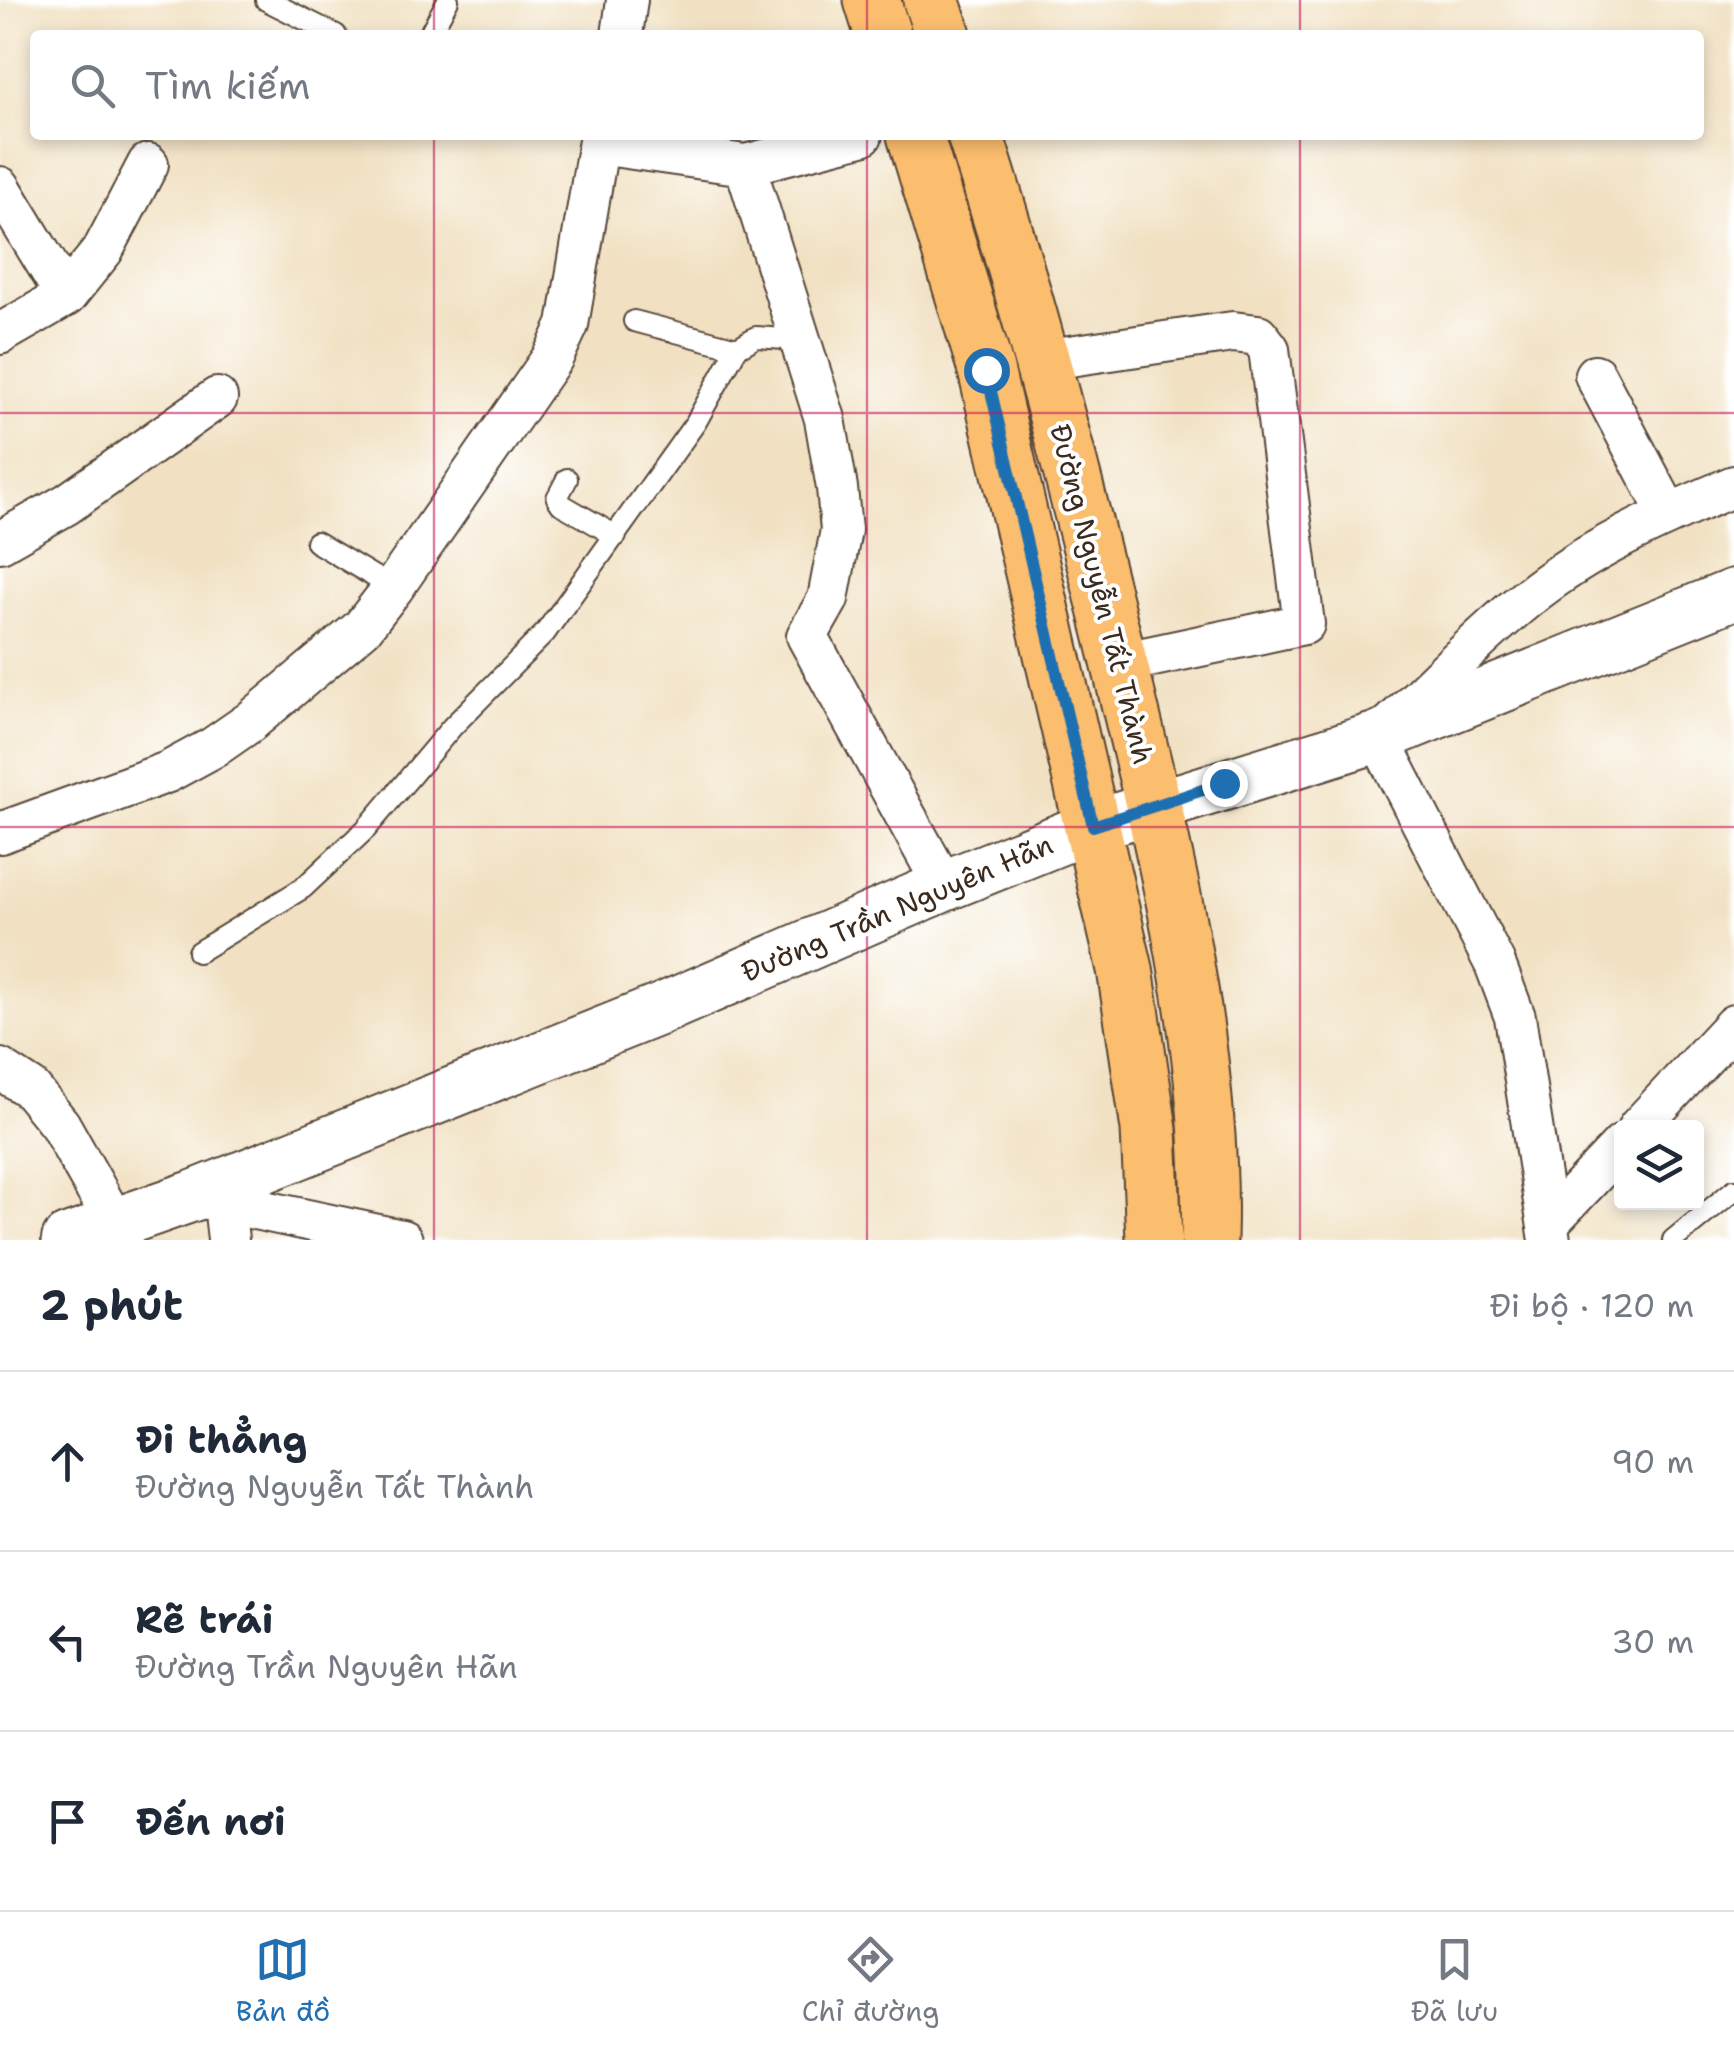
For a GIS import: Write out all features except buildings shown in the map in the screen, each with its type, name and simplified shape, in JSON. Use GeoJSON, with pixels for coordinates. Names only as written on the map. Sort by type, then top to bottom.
{"type":"FeatureCollection","features":[{"type":"Feature","properties":{"kind":"main road"},"geometry":{"type":"LineString","coordinates":[[872,0],[881,30]]}},
{"type":"Feature","properties":{"kind":"main road"},"geometry":{"type":"LineString","coordinates":[[931,0],[940,30]]}},
{"type":"Feature","properties":{"kind":"main road"},"geometry":{"type":"LineString","coordinates":[[917,140],[986,370],[1125,969],[1150,1129],[1154,1240]]}},
{"type":"Feature","properties":{"kind":"main road","name":"Đường Nguyễn Tất Thành"},"geometry":{"type":"LineString","coordinates":[[976,140],[1042,360],[1154,805],[1184,962],[1206,1116],[1209,1240]]}},
{"type":"Feature","properties":{"kind":"street"},"geometry":{"type":"LineString","coordinates":[[623,30],[627,0]]}},
{"type":"Feature","properties":{"kind":"street"},"geometry":{"type":"LineString","coordinates":[[0,834],[168,772],[214,748],[362,628],[394,588],[553,357],[568,325],[591,140]]}},
{"type":"Feature","properties":{"kind":"street"},"geometry":{"type":"LineString","coordinates":[[602,140],[745,165],[842,140]]}},
{"type":"Feature","properties":{"kind":"street"},"geometry":{"type":"LineString","coordinates":[[0,334],[66,296],[103,250],[148,164]]}},
{"type":"Feature","properties":{"kind":"street"},"geometry":{"type":"LineString","coordinates":[[745,165],[825,419],[841,530],[828,599],[808,636],[944,886]]}},
{"type":"Feature","properties":{"kind":"street"},"geometry":{"type":"LineString","coordinates":[[0,187],[66,296]]}},
{"type":"Feature","properties":{"kind":"street"},"geometry":{"type":"LineString","coordinates":[[1042,360],[1232,332],[1258,335],[1269,349],[1304,624],[1120,663]]}},
{"type":"Feature","properties":{"kind":"street"},"geometry":{"type":"LineString","coordinates":[[1595,375],[1668,513]]}},
{"type":"Feature","properties":{"kind":"street"},"geometry":{"type":"LineString","coordinates":[[0,542],[67,504],[217,398]]}},
{"type":"Feature","properties":{"kind":"street"},"geometry":{"type":"LineString","coordinates":[[1550,1231],[1515,1017],[1495,964],[1378,737],[1525,600],[1587,556],[1668,513],[1734,486]]}},
{"type":"Feature","properties":{"kind":"street","name":"Đường Trần Nguyên Hãn"},"geometry":{"type":"LineString","coordinates":[[67,1240],[115,1223],[215,1213],[661,1008],[944,886],[1154,805],[1378,737],[1734,594]]}},
{"type":"Feature","properties":{"kind":"street"},"geometry":{"type":"LineString","coordinates":[[1645,1120],[1734,1025]]}},
{"type":"Feature","properties":{"kind":"street"},"geometry":{"type":"LineString","coordinates":[[0,1068],[31,1089],[60,1126],[115,1223]]}},
{"type":"Feature","properties":{"kind":"street"},"geometry":{"type":"LineString","coordinates":[[1550,1231],[1614,1155]]}},
{"type":"Feature","properties":{"kind":"street"},"geometry":{"type":"LineString","coordinates":[[215,1213],[400,1240]]}},
{"type":"Feature","properties":{"kind":"lane"},"geometry":{"type":"LineString","coordinates":[[266,0],[326,30]]}},
{"type":"Feature","properties":{"kind":"lane"},"geometry":{"type":"LineString","coordinates":[[432,30],[448,0]]}},
{"type":"Feature","properties":{"kind":"lane"},"geometry":{"type":"LineString","coordinates":[[634,320],[737,348]]}},
{"type":"Feature","properties":{"kind":"lane"},"geometry":{"type":"LineString","coordinates":[[198,952],[304,888],[366,828],[452,727],[545,633],[696,422],[737,348],[756,337],[799,340]]}},
{"type":"Feature","properties":{"kind":"lane"},"geometry":{"type":"LineString","coordinates":[[567,479],[557,498],[562,504],[616,536]]}},
{"type":"Feature","properties":{"kind":"lane"},"geometry":{"type":"LineString","coordinates":[[316,542],[394,588]]}},
{"type":"Feature","properties":{"kind":"lane"},"geometry":{"type":"LineString","coordinates":[[1674,1240],[1734,1190]]}},
{"type":"Feature","properties":{"kind":"route"},"geometry":{"type":"LineString","coordinates":[[986,370],[1093,826],[1224,783]]}}]}
